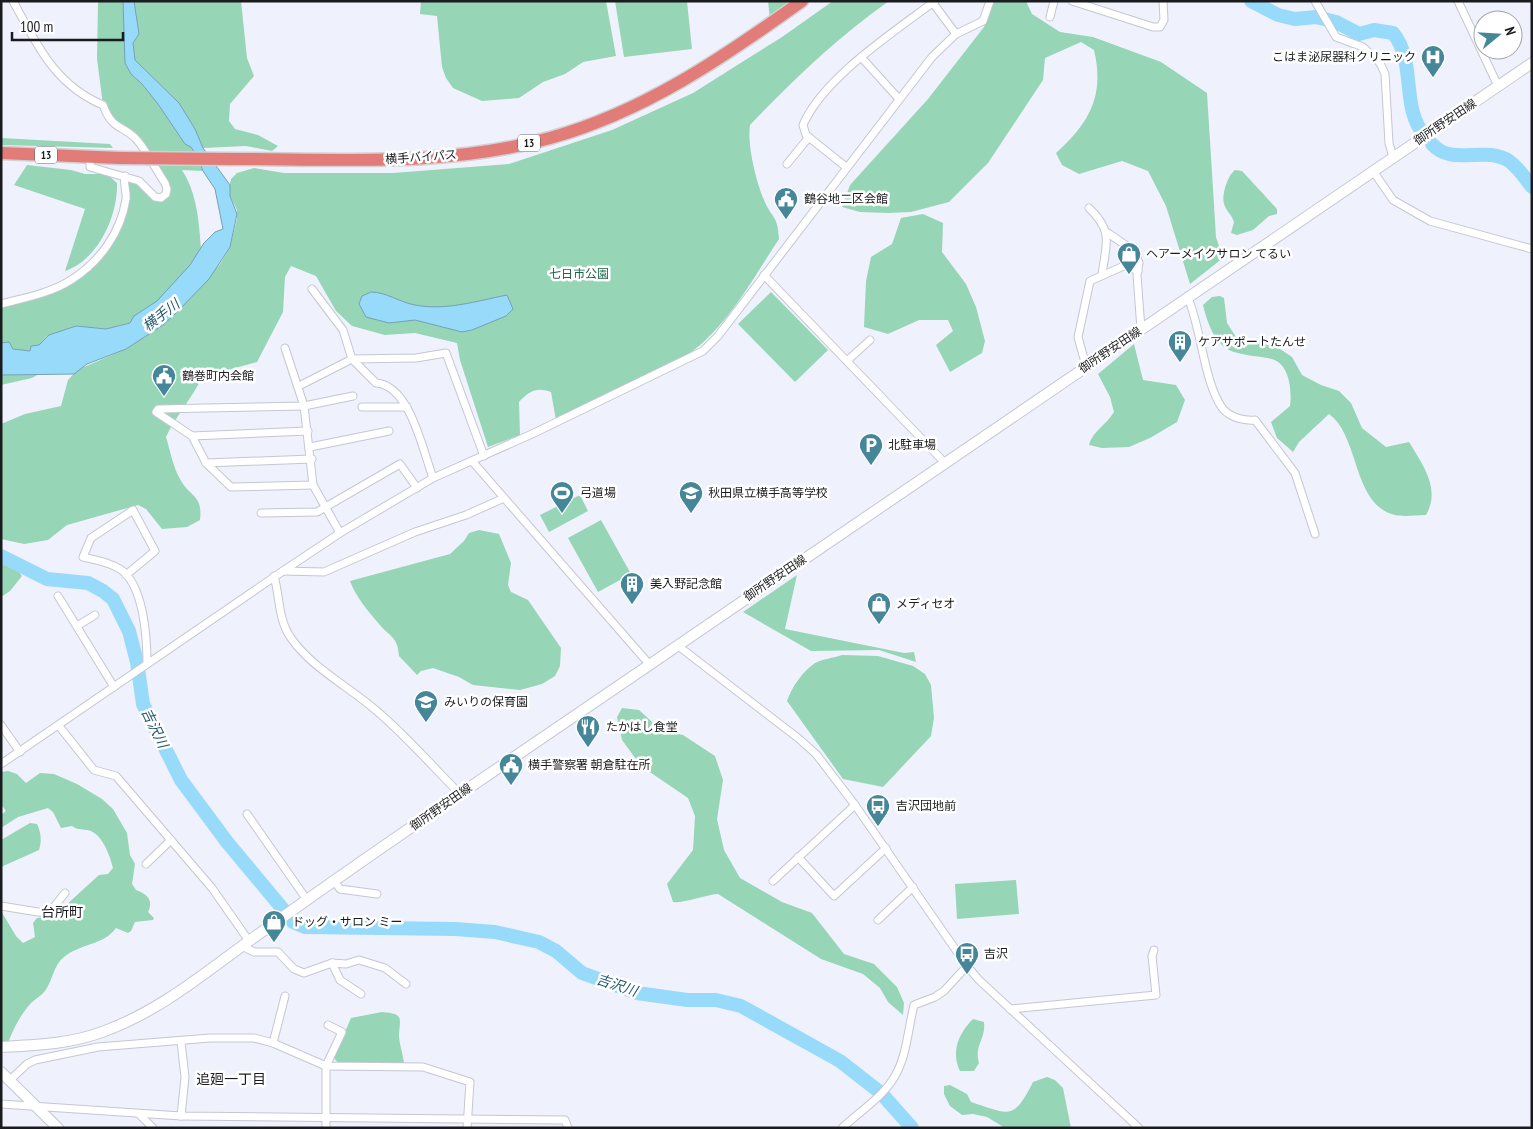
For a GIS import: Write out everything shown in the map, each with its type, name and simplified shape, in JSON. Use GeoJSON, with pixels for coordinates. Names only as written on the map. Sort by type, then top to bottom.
{"type":"FeatureCollection","features":[{"type":"Feature","properties":{"kind":"highway","name":"横手バイパス"},"geometry":{"type":"LineString","coordinates":[[1,153],[90,158],[381,160],[503,148],[551,138],[628,110],[665,92],[732,50],[802,1]]}},
{"type":"Feature","properties":{"kind":"main road","name":"御所野安田線"},"geometry":{"type":"LineString","coordinates":[[1,1047],[71,1041],[101,1032],[142,1015],[171,998],[292,910],[649,664],[1532,63]]}},
{"type":"Feature","properties":{"kind":"main road"},"geometry":{"type":"LineString","coordinates":[[1,1072],[58,1128]]}},
{"type":"Feature","properties":{"kind":"street"},"geometry":{"type":"LineString","coordinates":[[13,1],[39,49],[60,76],[83,97],[103,105],[108,117],[116,127],[137,139],[165,183],[166,194],[161,198],[154,197],[139,181],[90,167],[90,158]]}},
{"type":"Feature","properties":{"kind":"street"},"geometry":{"type":"LineString","coordinates":[[1,764],[60,726],[274,576],[340,533],[433,478],[484,456],[703,351],[718,336],[932,57],[956,34],[983,21],[990,1]]}},
{"type":"Feature","properties":{"kind":"street"},"geometry":{"type":"LineString","coordinates":[[1050,17],[1054,1]]}},
{"type":"Feature","properties":{"kind":"street"},"geometry":{"type":"LineString","coordinates":[[1072,1],[1153,27],[1160,27],[1164,20],[1163,1]]}},
{"type":"Feature","properties":{"kind":"street"},"geometry":{"type":"LineString","coordinates":[[1315,1],[1336,37],[1368,51],[1380,63],[1385,74],[1390,143],[1393,157]]}},
{"type":"Feature","properties":{"kind":"street"},"geometry":{"type":"LineString","coordinates":[[1458,1],[1498,86]]}},
{"type":"Feature","properties":{"kind":"street"},"geometry":{"type":"LineString","coordinates":[[846,167],[809,137],[803,125],[810,110],[861,57],[934,2],[956,34]]}},
{"type":"Feature","properties":{"kind":"street"},"geometry":{"type":"LineString","coordinates":[[861,57],[899,99]]}},
{"type":"Feature","properties":{"kind":"street"},"geometry":{"type":"LineString","coordinates":[[788,164],[809,137]]}},
{"type":"Feature","properties":{"kind":"street"},"geometry":{"type":"LineString","coordinates":[[1373,171],[1393,200],[1430,221],[1532,249]]}},
{"type":"Feature","properties":{"kind":"street"},"geometry":{"type":"LineString","coordinates":[[1,304],[70,280],[108,246],[120,219],[126,197],[125,176]]}},
{"type":"Feature","properties":{"kind":"street"},"geometry":{"type":"LineString","coordinates":[[1089,208],[1098,217],[1108,233],[1134,251],[1139,263],[1141,329]]}},
{"type":"Feature","properties":{"kind":"street"},"geometry":{"type":"LineString","coordinates":[[1102,275],[1108,233]]}},
{"type":"Feature","properties":{"kind":"street"},"geometry":{"type":"LineString","coordinates":[[1086,366],[1078,337],[1090,280],[1126,264],[1138,271]]}},
{"type":"Feature","properties":{"kind":"street"},"geometry":{"type":"LineString","coordinates":[[764,274],[944,462]]}},
{"type":"Feature","properties":{"kind":"street"},"geometry":{"type":"LineString","coordinates":[[312,289],[343,330],[352,359],[376,383],[385,383],[403,400],[433,478]]}},
{"type":"Feature","properties":{"kind":"street"},"geometry":{"type":"LineString","coordinates":[[1188,298],[1194,312],[1198,337],[1211,380],[1224,409],[1234,417],[1256,420],[1295,473],[1315,534]]}},
{"type":"Feature","properties":{"kind":"street"},"geometry":{"type":"LineString","coordinates":[[848,360],[870,340]]}},
{"type":"Feature","properties":{"kind":"street"},"geometry":{"type":"LineString","coordinates":[[285,348],[304,406],[314,485],[340,533]]}},
{"type":"Feature","properties":{"kind":"street"},"geometry":{"type":"LineString","coordinates":[[299,386],[352,359],[416,358],[446,354],[484,456]]}},
{"type":"Feature","properties":{"kind":"street"},"geometry":{"type":"LineString","coordinates":[[314,485],[231,487],[206,463],[192,436],[156,412],[158,409],[304,406],[353,396]]}},
{"type":"Feature","properties":{"kind":"street"},"geometry":{"type":"LineString","coordinates":[[362,407],[407,407]]}},
{"type":"Feature","properties":{"kind":"street"},"geometry":{"type":"LineString","coordinates":[[192,436],[308,431]]}},
{"type":"Feature","properties":{"kind":"street"},"geometry":{"type":"LineString","coordinates":[[310,447],[389,431]]}},
{"type":"Feature","properties":{"kind":"street"},"geometry":{"type":"LineString","coordinates":[[206,463],[312,459]]}},
{"type":"Feature","properties":{"kind":"street"},"geometry":{"type":"LineString","coordinates":[[472,461],[649,664]]}},
{"type":"Feature","properties":{"kind":"street"},"geometry":{"type":"LineString","coordinates":[[261,513],[317,512],[400,464],[417,488]]}},
{"type":"Feature","properties":{"kind":"street"},"geometry":{"type":"LineString","coordinates":[[283,571],[324,572],[415,532],[466,515],[504,498]]}},
{"type":"Feature","properties":{"kind":"street"},"geometry":{"type":"LineString","coordinates":[[126,575],[155,551],[133,510],[90,538],[84,557],[106,562],[122,570],[139,593],[147,664]]}},
{"type":"Feature","properties":{"kind":"street"},"geometry":{"type":"LineString","coordinates":[[274,576],[279,609],[284,626],[291,638],[308,658],[374,709],[460,794]]}},
{"type":"Feature","properties":{"kind":"street"},"geometry":{"type":"LineString","coordinates":[[58,596],[114,687]]}},
{"type":"Feature","properties":{"kind":"street"},"geometry":{"type":"LineString","coordinates":[[77,626],[95,615]]}},
{"type":"Feature","properties":{"kind":"street"},"geometry":{"type":"LineString","coordinates":[[677,645],[816,754],[886,848],[967,966],[1010,1009],[1139,1128]]}},
{"type":"Feature","properties":{"kind":"street"},"geometry":{"type":"LineString","coordinates":[[1,725],[20,752]]}},
{"type":"Feature","properties":{"kind":"street"},"geometry":{"type":"LineString","coordinates":[[60,726],[94,770],[116,776],[171,840],[212,888],[246,944],[254,952],[278,952],[294,969],[304,973],[332,963],[346,964],[359,960],[385,968],[406,984]]}},
{"type":"Feature","properties":{"kind":"street"},"geometry":{"type":"LineString","coordinates":[[773,881],[855,805]]}},
{"type":"Feature","properties":{"kind":"street"},"geometry":{"type":"LineString","coordinates":[[246,814],[307,900]]}},
{"type":"Feature","properties":{"kind":"street"},"geometry":{"type":"LineString","coordinates":[[146,864],[171,840]]}},
{"type":"Feature","properties":{"kind":"street"},"geometry":{"type":"LineString","coordinates":[[798,857],[834,896],[886,848]]}},
{"type":"Feature","properties":{"kind":"street"},"geometry":{"type":"LineString","coordinates":[[334,881],[340,889],[377,894]]}},
{"type":"Feature","properties":{"kind":"street"},"geometry":{"type":"LineString","coordinates":[[878,920],[913,887]]}},
{"type":"Feature","properties":{"kind":"street"},"geometry":{"type":"LineString","coordinates":[[1,906],[50,912],[65,892]]}},
{"type":"Feature","properties":{"kind":"street"},"geometry":{"type":"LineString","coordinates":[[1010,1009],[1156,995],[1152,956],[1154,950]]}},
{"type":"Feature","properties":{"kind":"street"},"geometry":{"type":"LineString","coordinates":[[332,963],[340,980],[361,994]]}},
{"type":"Feature","properties":{"kind":"street"},"geometry":{"type":"LineString","coordinates":[[842,1128],[885,1089],[894,1077],[900,1065],[914,1005],[935,997],[944,991],[967,966]]}},
{"type":"Feature","properties":{"kind":"street"},"geometry":{"type":"LineString","coordinates":[[274,1043],[285,996]]}},
{"type":"Feature","properties":{"kind":"street"},"geometry":{"type":"LineString","coordinates":[[326,1128],[326,1066],[342,1032],[328,1025]]}},
{"type":"Feature","properties":{"kind":"street"},"geometry":{"type":"LineString","coordinates":[[10,1080],[27,1064],[35,1060],[98,1047],[232,1037],[254,1038],[274,1043],[326,1066],[423,1067],[470,1082],[467,1128]]}},
{"type":"Feature","properties":{"kind":"street"},"geometry":{"type":"LineString","coordinates":[[181,1042],[185,1077],[182,1116]]}},
{"type":"Feature","properties":{"kind":"street"},"geometry":{"type":"LineString","coordinates":[[1,1104],[182,1116],[565,1120],[568,1128]]}},
{"type":"Feature","properties":{"kind":"street"},"geometry":{"type":"LineString","coordinates":[[139,1114],[153,1128]]}},
{"type":"Feature","properties":{"kind":"green space"},"geometry":{"type":"Polygon","coordinates":[[[98,1],[123,1],[126,65],[131,74],[158,104],[185,144],[191,147],[203,171],[182,170],[194,198],[201,249],[188,270],[170,290],[158,301],[142,311],[130,323],[106,329],[76,326],[47,336],[38,346],[33,346],[30,351],[13,349],[9,342],[1,343],[1,304],[70,281],[108,246],[126,197],[125,176],[161,198],[167,189],[137,139],[117,127],[103,105],[97,59],[98,1]]]}},
{"type":"Feature","properties":{"kind":"green space"},"geometry":{"type":"Polygon","coordinates":[[[134,1],[241,1],[247,58],[254,76],[230,104],[229,121],[235,129],[258,135],[278,146],[272,151],[246,146],[203,148],[195,129],[179,103],[135,60],[133,43],[139,34],[134,1]]]}},
{"type":"Feature","properties":{"kind":"green space"},"geometry":{"type":"Polygon","coordinates":[[[421,1],[606,1],[616,56],[583,62],[565,74],[543,82],[519,98],[482,101],[453,88],[446,78],[442,67],[437,16],[420,14],[421,1]]]}},
{"type":"Feature","properties":{"kind":"green space"},"geometry":{"type":"Polygon","coordinates":[[[615,1],[687,1],[692,49],[624,57],[615,1]]]}},
{"type":"Feature","properties":{"kind":"green space"},"geometry":{"type":"Polygon","coordinates":[[[768,1],[795,1],[770,20],[768,1]]]}},
{"type":"Feature","properties":{"kind":"green space","name":"七日市公園"},"geometry":{"type":"Polygon","coordinates":[[[833,1],[889,1],[816,60],[750,125],[751,153],[755,173],[764,200],[776,221],[779,239],[748,288],[725,319],[698,347],[683,358],[556,420],[551,392],[534,391],[519,402],[520,435],[488,447],[460,360],[457,343],[415,333],[385,335],[352,326],[336,311],[316,276],[291,266],[285,277],[283,312],[257,362],[202,377],[166,437],[178,474],[200,505],[200,520],[187,527],[162,529],[146,509],[138,505],[67,525],[48,540],[24,544],[1,539],[1,424],[25,414],[61,406],[68,380],[77,370],[126,349],[163,325],[220,264],[230,247],[237,219],[237,210],[230,196],[229,188],[231,179],[237,173],[254,168],[284,173],[393,173],[509,164],[612,130],[693,93],[782,37],[833,1]]]}},
{"type":"Feature","properties":{"kind":"green space"},"geometry":{"type":"Polygon","coordinates":[[[994,1],[1026,1],[1032,14],[1060,32],[1093,37],[1161,62],[1207,93],[1216,237],[1223,258],[1190,284],[1166,206],[1148,171],[1122,161],[1079,174],[1062,165],[1056,153],[1077,131],[1092,108],[1096,95],[1097,66],[1094,50],[1081,42],[1045,58],[1043,80],[988,163],[949,202],[911,212],[860,212],[842,207],[850,185],[928,99],[984,27],[994,1]]]}},
{"type":"Feature","properties":{"kind":"green space"},"geometry":{"type":"Polygon","coordinates":[[[1,138],[110,144],[113,148],[1,145],[1,138]]]}},
{"type":"Feature","properties":{"kind":"green space"},"geometry":{"type":"Polygon","coordinates":[[[27,165],[71,170],[85,174],[107,174],[117,183],[114,209],[104,235],[87,257],[65,271],[85,209],[14,185],[27,165]]]}},
{"type":"Feature","properties":{"kind":"green space"},"geometry":{"type":"Polygon","coordinates":[[[1235,170],[1242,171],[1277,209],[1277,214],[1269,216],[1253,230],[1237,235],[1231,233],[1234,222],[1223,200],[1228,181],[1235,170]]]}},
{"type":"Feature","properties":{"kind":"green space"},"geometry":{"type":"Polygon","coordinates":[[[923,214],[943,223],[942,252],[966,284],[976,307],[985,341],[982,353],[950,372],[936,345],[953,331],[948,320],[919,320],[888,334],[864,327],[866,281],[871,257],[892,244],[901,218],[923,214]]]}},
{"type":"Feature","properties":{"kind":"green space"},"geometry":{"type":"Polygon","coordinates":[[[771,292],[828,350],[795,382],[738,324],[771,292]]]}},
{"type":"Feature","properties":{"kind":"green space"},"geometry":{"type":"Polygon","coordinates":[[[1220,296],[1224,298],[1227,323],[1238,340],[1262,343],[1280,349],[1292,357],[1302,375],[1321,385],[1339,391],[1351,403],[1362,428],[1386,447],[1409,442],[1424,468],[1431,487],[1432,496],[1426,515],[1395,515],[1381,509],[1371,498],[1363,484],[1339,424],[1329,414],[1299,442],[1293,452],[1277,438],[1271,422],[1290,406],[1291,393],[1286,372],[1283,366],[1272,359],[1234,352],[1222,345],[1213,333],[1203,305],[1212,297],[1220,296]]]}},
{"type":"Feature","properties":{"kind":"green space"},"geometry":{"type":"Polygon","coordinates":[[[1134,344],[1143,380],[1176,385],[1185,400],[1177,422],[1150,438],[1129,447],[1102,448],[1089,445],[1096,432],[1114,412],[1110,397],[1098,374],[1134,344]]]}},
{"type":"Feature","properties":{"kind":"green space"},"geometry":{"type":"Polygon","coordinates":[[[1,375],[37,375],[32,378],[1,385],[1,375]]]}},
{"type":"Feature","properties":{"kind":"green space","name":"弓道場"},"geometry":{"type":"Polygon","coordinates":[[[580,495],[588,511],[549,532],[540,515],[580,495]]]}},
{"type":"Feature","properties":{"kind":"green space"},"geometry":{"type":"Polygon","coordinates":[[[601,520],[631,574],[598,592],[568,538],[601,520]]]}},
{"type":"Feature","properties":{"kind":"green space"},"geometry":{"type":"Polygon","coordinates":[[[479,530],[499,534],[511,563],[508,585],[511,592],[528,600],[561,648],[560,666],[555,676],[542,684],[520,690],[473,685],[459,677],[433,668],[421,671],[417,675],[399,656],[395,641],[367,609],[350,581],[450,554],[464,541],[469,533],[479,530]]]}},
{"type":"Feature","properties":{"kind":"green space"},"geometry":{"type":"Polygon","coordinates":[[[1,561],[15,567],[22,576],[10,591],[1,597],[1,561]]]}},
{"type":"Feature","properties":{"kind":"green space"},"geometry":{"type":"Polygon","coordinates":[[[797,575],[785,629],[904,653],[914,652],[916,662],[879,650],[811,651],[743,612],[797,575]]]}},
{"type":"Feature","properties":{"kind":"green space"},"geometry":{"type":"Polygon","coordinates":[[[842,655],[878,656],[913,666],[925,674],[931,685],[934,718],[931,736],[883,787],[843,779],[787,701],[791,691],[806,670],[815,663],[842,655]]]}},
{"type":"Feature","properties":{"kind":"green space"},"geometry":{"type":"Polygon","coordinates":[[[622,708],[639,710],[661,730],[683,735],[715,756],[723,780],[717,819],[724,850],[740,878],[782,902],[812,913],[844,954],[874,964],[897,987],[904,1003],[903,1015],[888,1002],[880,988],[863,974],[821,959],[718,894],[682,902],[673,902],[667,884],[693,850],[695,816],[688,798],[641,766],[622,740],[617,717],[622,708]]]}},
{"type":"Feature","properties":{"kind":"green space"},"geometry":{"type":"Polygon","coordinates":[[[8,771],[17,774],[26,783],[40,773],[54,774],[77,784],[102,799],[113,809],[127,833],[130,855],[135,864],[132,884],[136,890],[143,893],[150,901],[148,912],[154,918],[153,920],[135,922],[128,933],[116,928],[105,938],[77,949],[64,957],[60,961],[45,991],[31,1003],[21,1017],[8,1043],[1,1043],[1,911],[16,936],[23,943],[35,937],[33,923],[37,918],[54,916],[99,875],[108,874],[113,868],[110,857],[97,835],[72,826],[61,828],[53,812],[48,808],[18,817],[1,828],[1,815],[6,811],[1,804],[1,772],[8,771]]]}},
{"type":"Feature","properties":{"kind":"green space"},"geometry":{"type":"Polygon","coordinates":[[[30,823],[37,824],[39,830],[41,840],[39,850],[1,867],[1,840],[30,823]]]}},
{"type":"Feature","properties":{"kind":"green space"},"geometry":{"type":"Polygon","coordinates":[[[1016,880],[1019,914],[957,919],[955,884],[1016,880]]]}},
{"type":"Feature","properties":{"kind":"green space"},"geometry":{"type":"Polygon","coordinates":[[[382,1012],[397,1015],[400,1020],[399,1038],[404,1063],[338,1063],[334,1058],[351,1018],[382,1012]]]}},
{"type":"Feature","properties":{"kind":"green space"},"geometry":{"type":"Polygon","coordinates":[[[973,1019],[984,1022],[978,1051],[979,1063],[974,1071],[960,1071],[956,1057],[957,1044],[963,1031],[973,1019]]]}},
{"type":"Feature","properties":{"kind":"green space"},"geometry":{"type":"Polygon","coordinates":[[[1047,1077],[1055,1080],[1063,1088],[1071,1128],[1005,1128],[987,1117],[973,1114],[962,1115],[950,1106],[944,1094],[944,1086],[950,1085],[967,1094],[971,1102],[994,1110],[1009,1112],[1020,1104],[1033,1082],[1047,1077]]]}},
{"type":"Feature","properties":{"kind":"water","name":"横手川"},"geometry":{"type":"Polygon","coordinates":[[[123,1],[134,1],[139,34],[133,43],[135,60],[179,103],[195,129],[203,148],[230,185],[230,196],[237,214],[230,247],[209,279],[175,314],[163,325],[126,349],[87,364],[74,374],[1,375],[1,343],[9,342],[13,349],[30,351],[31,346],[39,345],[49,335],[76,326],[106,329],[130,323],[134,316],[157,301],[190,265],[204,243],[215,232],[223,229],[215,189],[203,171],[196,155],[191,147],[185,144],[158,104],[131,74],[125,63],[123,1]]]}},
{"type":"Feature","properties":{"kind":"water"},"geometry":{"type":"Polygon","coordinates":[[[371,292],[426,307],[449,306],[507,295],[513,309],[506,316],[472,330],[462,332],[415,320],[389,323],[366,317],[359,304],[362,296],[371,292]]]}},
{"type":"Feature","properties":{"kind":"waterway"},"geometry":{"type":"LineString","coordinates":[[1251,1],[1278,15],[1295,19],[1316,17],[1336,22],[1359,34],[1374,30],[1393,33],[1405,57],[1410,99],[1417,125],[1425,136]]}},
{"type":"Feature","properties":{"kind":"waterway"},"geometry":{"type":"LineString","coordinates":[[1432,144],[1440,151],[1449,154],[1500,157],[1515,166],[1532,187]]}},
{"type":"Feature","properties":{"kind":"waterway","name":"吉沢川"},"geometry":{"type":"LineString","coordinates":[[1,556],[47,579],[88,583],[113,599],[129,631],[137,662],[143,704],[181,780],[227,842],[287,914]]}},
{"type":"Feature","properties":{"kind":"waterway","name":"吉沢川"},"geometry":{"type":"LineString","coordinates":[[293,922],[305,927],[455,929],[495,932],[539,942],[556,951],[582,973],[637,993],[687,1000],[716,1000],[741,1006],[840,1061],[881,1093],[912,1128]]}},
{"type":"Feature","properties":{"kind":"place","name":"こはま泌尿器科クリニック"},"geometry":{"type":"Point","coordinates":[1433,78]}},
{"type":"Feature","properties":{"kind":"place","name":"鶴谷地二区会館"},"geometry":{"type":"Point","coordinates":[786,220]}},
{"type":"Feature","properties":{"kind":"place","name":"ヘアーメイクサロン てるい"},"geometry":{"type":"Point","coordinates":[1129,275]}},
{"type":"Feature","properties":{"kind":"place","name":"ケアサポートたんせ"},"geometry":{"type":"Point","coordinates":[1180,363]}},
{"type":"Feature","properties":{"kind":"place","name":"鶴巻町内会館"},"geometry":{"type":"Point","coordinates":[164,397]}},
{"type":"Feature","properties":{"kind":"place","name":"北駐車場"},"geometry":{"type":"Point","coordinates":[871,466]}},
{"type":"Feature","properties":{"kind":"place","name":"弓道場"},"geometry":{"type":"Point","coordinates":[562,514]}},
{"type":"Feature","properties":{"kind":"place","name":"秋田県立横手高等学校"},"geometry":{"type":"Point","coordinates":[691,514]}},
{"type":"Feature","properties":{"kind":"place","name":"美入野記念館"},"geometry":{"type":"Point","coordinates":[632,605]}},
{"type":"Feature","properties":{"kind":"place","name":"メディセオ"},"geometry":{"type":"Point","coordinates":[879,625]}},
{"type":"Feature","properties":{"kind":"place","name":"みいりの保育園"},"geometry":{"type":"Point","coordinates":[426,723]}},
{"type":"Feature","properties":{"kind":"place","name":"たかはし食堂"},"geometry":{"type":"Point","coordinates":[588,748]}},
{"type":"Feature","properties":{"kind":"place","name":"横手警察署 朝倉駐在所"},"geometry":{"type":"Point","coordinates":[511,786]}},
{"type":"Feature","properties":{"kind":"place","name":"吉沢団地前"},"geometry":{"type":"Point","coordinates":[878,827]}},
{"type":"Feature","properties":{"kind":"place","name":"ドッグ・サロン ミー"},"geometry":{"type":"Point","coordinates":[274,943]}},
{"type":"Feature","properties":{"kind":"place","name":"吉沢"},"geometry":{"type":"Point","coordinates":[967,975]}},
{"type":"Feature","properties":{"kind":"district","name":"台所町"},"geometry":{"type":"Point","coordinates":[62,912]}},
{"type":"Feature","properties":{"kind":"district","name":"追廻一丁目"},"geometry":{"type":"Point","coordinates":[231,1079]}}]}
